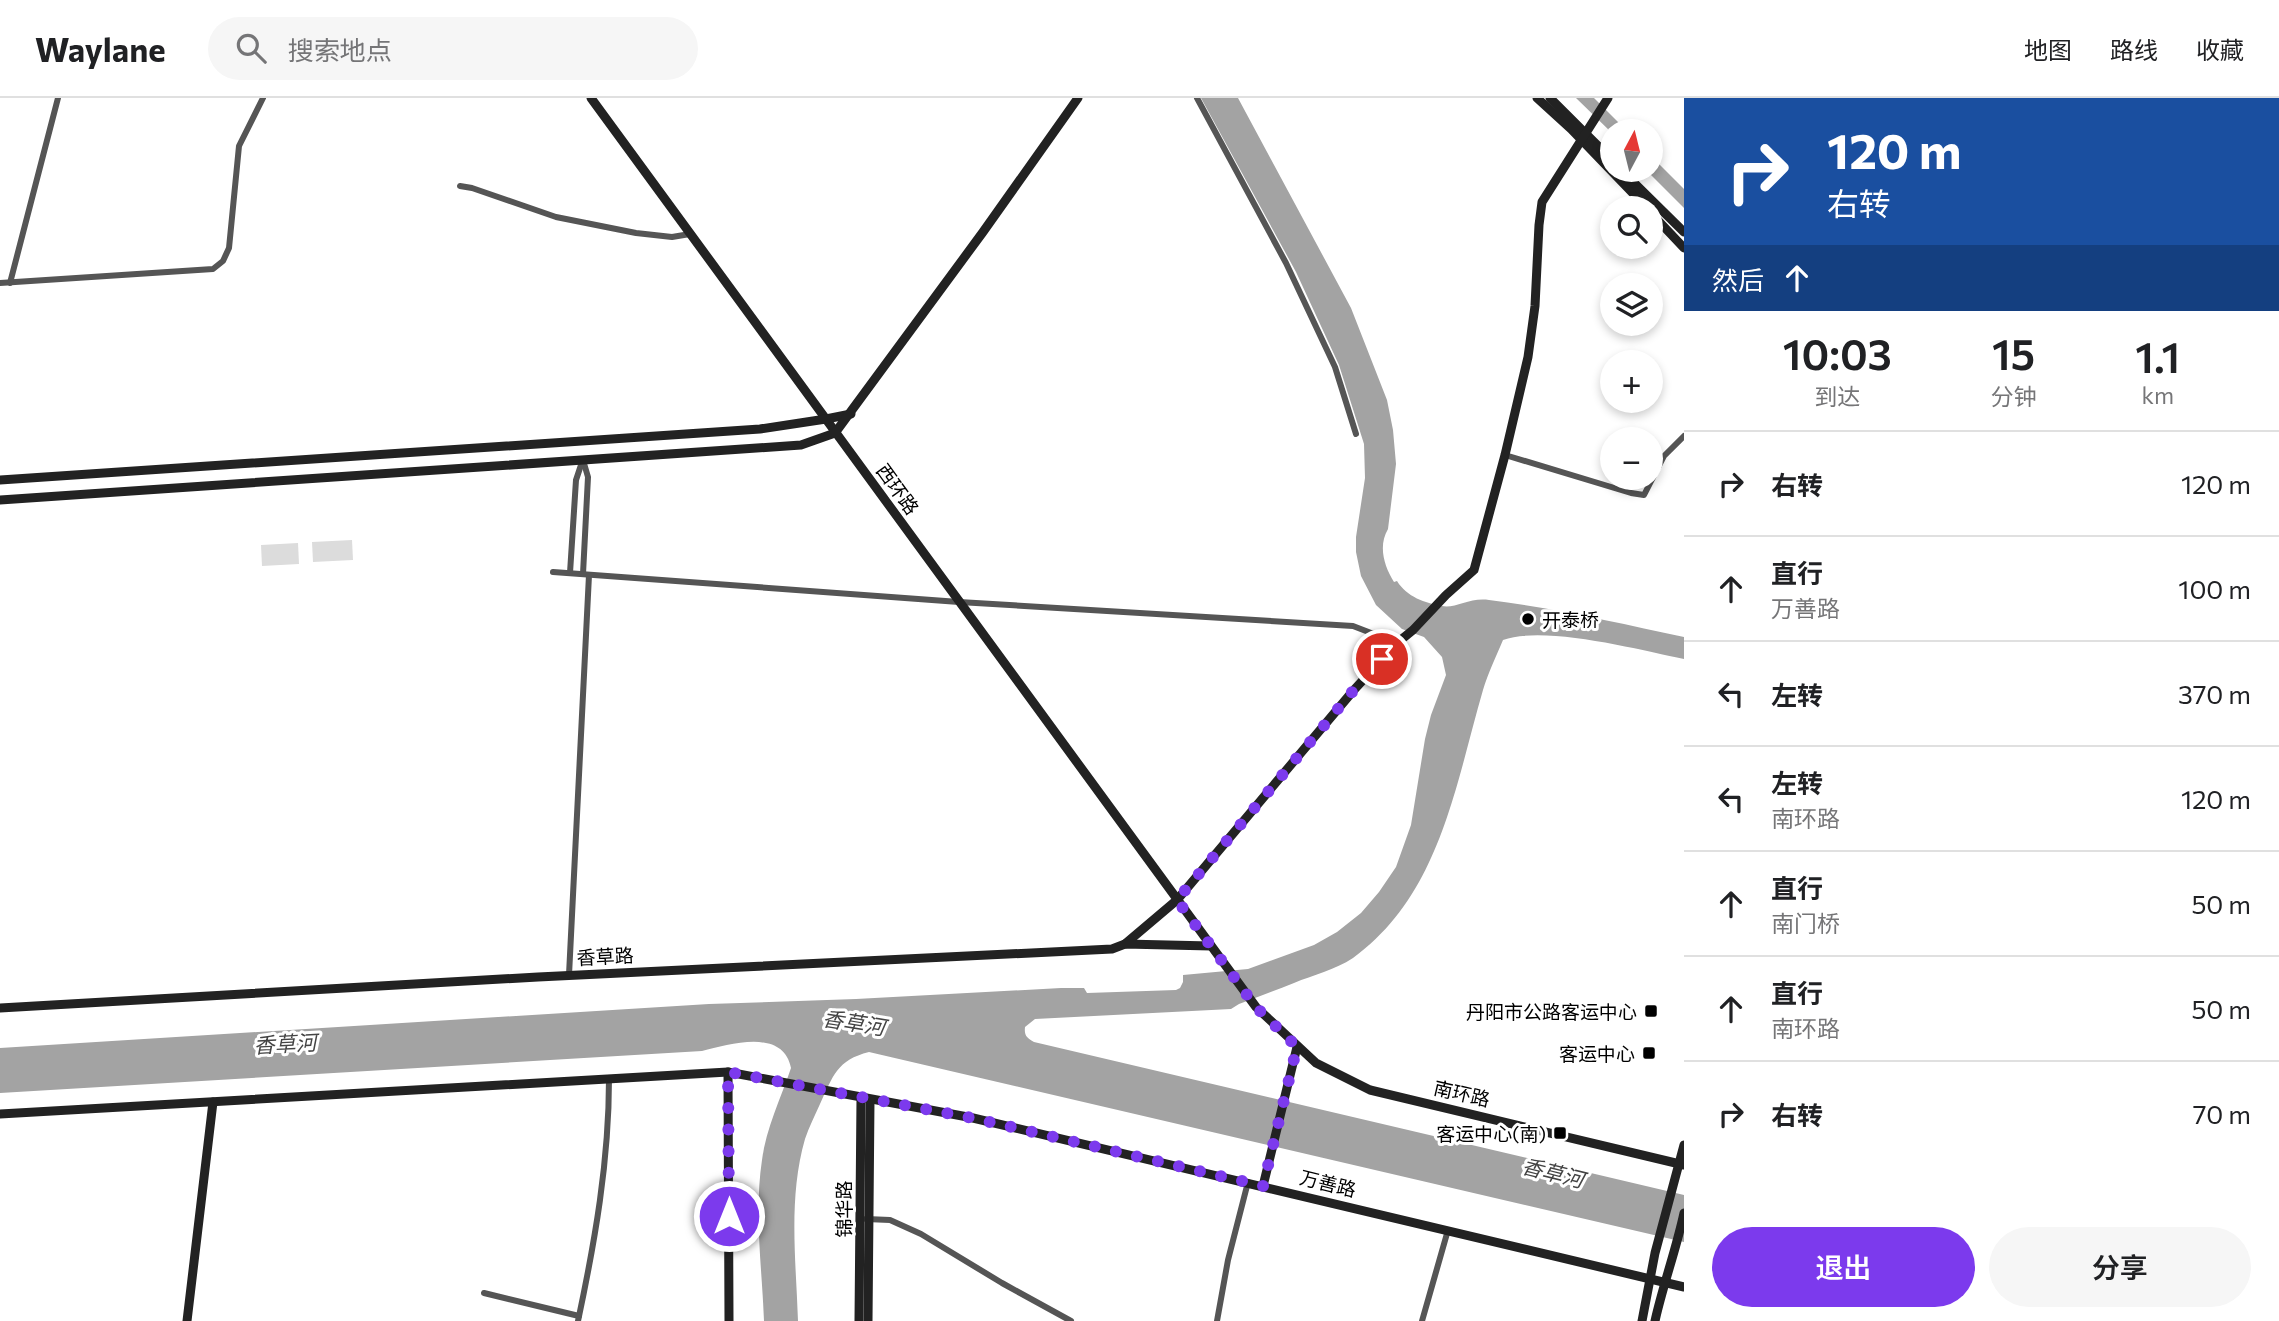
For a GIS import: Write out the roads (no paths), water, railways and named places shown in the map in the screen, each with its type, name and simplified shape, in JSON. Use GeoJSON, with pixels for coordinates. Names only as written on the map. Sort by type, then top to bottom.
{"type":"FeatureCollection","features":[{"type":"Feature","properties":{"kind":"street"},"geometry":{"type":"LineString","coordinates":[[10,283],[58,98]]}},
{"type":"Feature","properties":{"kind":"street"},"geometry":{"type":"LineString","coordinates":[[0,283],[213,269],[223,261],[229,248],[239,146],[263,98]]}},
{"type":"Feature","properties":{"kind":"street","name":"西环路"},"geometry":{"type":"LineString","coordinates":[[591,98],[1177,900]]}},
{"type":"Feature","properties":{"kind":"street"},"geometry":{"type":"LineString","coordinates":[[0,500],[801,445],[835,433],[984,232],[1078,98]]}},
{"type":"Feature","properties":{"kind":"street"},"geometry":{"type":"LineString","coordinates":[[1197,98],[1286,263],[1335,367],[1356,435]]}},
{"type":"Feature","properties":{"kind":"street"},"geometry":{"type":"LineString","coordinates":[[1536,98],[1600,150]]}},
{"type":"Feature","properties":{"kind":"street"},"geometry":{"type":"LineString","coordinates":[[1550,98],[1636,196]]}},
{"type":"Feature","properties":{"kind":"street"},"geometry":{"type":"LineString","coordinates":[[1125,944],[1177,900],[1353,691],[1397,643],[1474,570],[1528,357],[1535,306],[1542,202],[1606,100]]}},
{"type":"Feature","properties":{"kind":"street"},"geometry":{"type":"LineString","coordinates":[[1634,182],[1684,232]]}},
{"type":"Feature","properties":{"kind":"street"},"geometry":{"type":"LineString","coordinates":[[460,186],[556,217],[636,233],[672,237],[690,234]]}},
{"type":"Feature","properties":{"kind":"street"},"geometry":{"type":"LineString","coordinates":[[1663,226],[1684,248]]}},
{"type":"Feature","properties":{"kind":"street"},"geometry":{"type":"LineString","coordinates":[[0,480],[760,429],[851,414]]}},
{"type":"Feature","properties":{"kind":"street"},"geometry":{"type":"LineString","coordinates":[[1505,455],[1631,494],[1644,495],[1664,456],[1684,436]]}},
{"type":"Feature","properties":{"kind":"street"},"geometry":{"type":"LineString","coordinates":[[569,975],[586,574],[588,477],[583,460],[583,440]]}},
{"type":"Feature","properties":{"kind":"street"},"geometry":{"type":"LineString","coordinates":[[570,573],[576,481],[583,460]]}},
{"type":"Feature","properties":{"kind":"street"},"geometry":{"type":"LineString","coordinates":[[553,572],[1353,626],[1397,643]]}},
{"type":"Feature","properties":{"kind":"street"},"geometry":{"type":"LineString","coordinates":[[1177,900],[1211,946]]}},
{"type":"Feature","properties":{"kind":"street","name":"香草路"},"geometry":{"type":"LineString","coordinates":[[0,1008],[569,975],[1112,949],[1125,944],[1211,946]]}},
{"type":"Feature","properties":{"kind":"street","name":"南环路"},"geometry":{"type":"LineString","coordinates":[[1211,946],[1256,1007],[1297,1047],[1316,1063],[1370,1090],[1681,1165]]}},
{"type":"Feature","properties":{"kind":"street"},"geometry":{"type":"LineString","coordinates":[[1263,1186],[1297,1047]]}},
{"type":"Feature","properties":{"kind":"street"},"geometry":{"type":"LineString","coordinates":[[728,1072],[729,1321]]}},
{"type":"Feature","properties":{"kind":"street","name":"万善路"},"geometry":{"type":"LineString","coordinates":[[0,1114],[728,1072],[973,1118],[1684,1287]]}},
{"type":"Feature","properties":{"kind":"street"},"geometry":{"type":"LineString","coordinates":[[484,1293],[578,1318],[594,1247],[609,1115],[609,1079]]}},
{"type":"Feature","properties":{"kind":"street","name":"锦华路"},"geometry":{"type":"LineString","coordinates":[[865,1099],[867,1321]]}},
{"type":"Feature","properties":{"kind":"street"},"geometry":{"type":"LineString","coordinates":[[187,1321],[213,1102]]}},
{"type":"Feature","properties":{"kind":"street"},"geometry":{"type":"LineString","coordinates":[[1642,1321],[1655,1253],[1672,1185],[1681,1165],[1684,1145]]}},
{"type":"Feature","properties":{"kind":"street"},"geometry":{"type":"LineString","coordinates":[[1217,1321],[1228,1261],[1248,1182]]}},
{"type":"Feature","properties":{"kind":"street"},"geometry":{"type":"LineString","coordinates":[[1655,1321],[1684,1213]]}},
{"type":"Feature","properties":{"kind":"street"},"geometry":{"type":"LineString","coordinates":[[864,1219],[890,1220],[921,1234],[1071,1321]]}},
{"type":"Feature","properties":{"kind":"street","name":"锦华路"},"geometry":{"type":"LineString","coordinates":[[859,1321],[864,1219]]}},
{"type":"Feature","properties":{"kind":"street"},"geometry":{"type":"LineString","coordinates":[[1422,1321],[1448,1230]]}},
{"type":"Feature","properties":{"kind":"water","name":"香草河"},"geometry":{"type":"Polygon","coordinates":[[[1201,98],[1238,98],[1351,308],[1387,400],[1393,430],[1396,464],[1383,549],[1387,569],[1394,582],[1397,581],[1417,598],[1442,606],[1475,600],[1514,603],[1684,637],[1684,659],[1567,637],[1521,636],[1503,640],[1483,690],[1453,800],[1425,871],[1406,903],[1382,932],[1353,958],[1231,1009],[1035,1019],[1025,1027],[1026,1035],[1034,1042],[1684,1195],[1684,1242],[869,1052],[858,1055],[837,1070],[805,1139],[796,1184],[795,1207],[798,1321],[764,1321],[759,1220],[762,1160],[774,1113],[791,1068],[786,1055],[778,1047],[767,1043],[741,1043],[702,1051],[0,1093],[0,1048],[709,1004],[1061,988],[1084,988],[1087,993],[1176,990],[1183,982],[1183,975],[1248,969],[1314,945],[1337,932],[1361,913],[1396,867],[1411,825],[1425,739],[1446,675],[1442,657],[1424,637],[1402,629],[1376,605],[1361,576],[1356,537],[1365,478],[1364,444],[1339,365],[1296,272],[1201,98]]]}},
{"type":"Feature","properties":{"kind":"water"},"geometry":{"type":"Polygon","coordinates":[[[1576,98],[1594,98],[1615,119],[1600,119],[1600,121],[1576,98]]]}},
{"type":"Feature","properties":{"kind":"water"},"geometry":{"type":"Polygon","coordinates":[[[1663,168],[1684,189],[1684,208],[1658,182],[1663,182],[1663,168]]]}},
{"type":"Feature","properties":{"kind":"place","name":"开泰桥"},"geometry":{"type":"Point","coordinates":[1528,619]}},
{"type":"Feature","properties":{"kind":"place","name":"丹阳市公路客运中心"},"geometry":{"type":"Point","coordinates":[1651,1011]}},
{"type":"Feature","properties":{"kind":"place","name":"客运中心"},"geometry":{"type":"Point","coordinates":[1649,1053]}},
{"type":"Feature","properties":{"kind":"place","name":"客运中心(南)"},"geometry":{"type":"Point","coordinates":[1560,1133]}}]}
